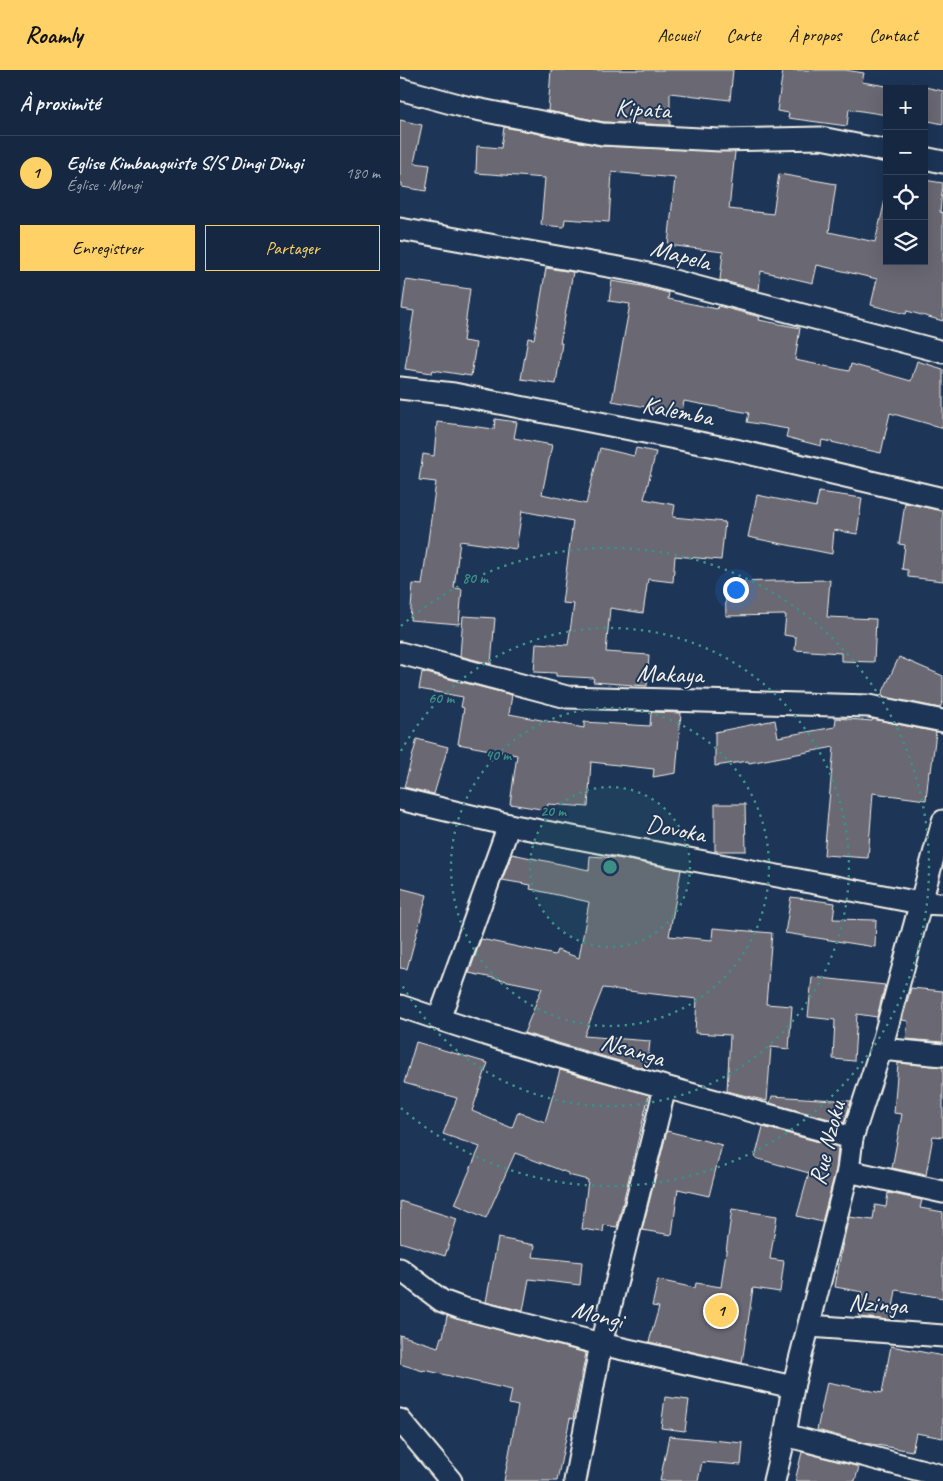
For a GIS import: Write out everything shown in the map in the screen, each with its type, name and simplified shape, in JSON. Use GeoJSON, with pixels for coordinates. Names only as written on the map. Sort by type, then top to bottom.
{"type":"FeatureCollection","features":[{"type":"Feature","properties":{"kind":"street","name":"Kipata"},"geometry":{"type":"LineString","coordinates":[[400,89],[466,107],[602,134],[720,140],[821,138],[883,150]]}},
{"type":"Feature","properties":{"kind":"street"},"geometry":{"type":"LineString","coordinates":[[928,159],[943,162]]}},
{"type":"Feature","properties":{"kind":"street","name":"Mapela"},"geometry":{"type":"LineString","coordinates":[[400,229],[636,271],[943,352]]}},
{"type":"Feature","properties":{"kind":"street","name":"Kalemba"},"geometry":{"type":"LineString","coordinates":[[400,388],[454,394],[735,450],[943,499]]}},
{"type":"Feature","properties":{"kind":"street","name":"Makaya"},"geometry":{"type":"LineString","coordinates":[[400,653],[567,697],[869,706],[943,721]]}},
{"type":"Feature","properties":{"kind":"street","name":"Dovoka"},"geometry":{"type":"LineString","coordinates":[[400,799],[509,825],[920,903],[943,904]]}},
{"type":"Feature","properties":{"kind":"street","name":"Rue Nzoku"},"geometry":{"type":"LineString","coordinates":[[774,1481],[785,1435],[793,1387],[848,1171],[852,1138],[881,1049],[943,821]]}},
{"type":"Feature","properties":{"kind":"street"},"geometry":{"type":"LineString","coordinates":[[439,1019],[509,825]]}},
{"type":"Feature","properties":{"kind":"street","name":"Nsanga"},"geometry":{"type":"LineString","coordinates":[[400,1006],[665,1088],[852,1138]]}},
{"type":"Feature","properties":{"kind":"street"},"geometry":{"type":"LineString","coordinates":[[881,1049],[943,1055]]}},
{"type":"Feature","properties":{"kind":"street"},"geometry":{"type":"LineString","coordinates":[[575,1481],[601,1344],[665,1088]]}},
{"type":"Feature","properties":{"kind":"street"},"geometry":{"type":"LineString","coordinates":[[848,1171],[943,1192]]}},
{"type":"Feature","properties":{"kind":"street","name":"Mongi"},"geometry":{"type":"LineString","coordinates":[[400,1268],[442,1301],[461,1308],[601,1344],[793,1387]]}},
{"type":"Feature","properties":{"kind":"street","name":"Nzinga"},"geometry":{"type":"LineString","coordinates":[[810,1326],[943,1336]]}},
{"type":"Feature","properties":{"kind":"street"},"geometry":{"type":"LineString","coordinates":[[400,1420],[451,1481]]}},
{"type":"Feature","properties":{"kind":"street"},"geometry":{"type":"LineString","coordinates":[[785,1435],[943,1476]]}},
{"type":"Feature","properties":{"kind":"building"},"geometry":{"type":"Polygon","coordinates":[[[551,70],[733,70],[730,100],[670,93],[670,125],[604,122],[548,111],[551,70]]]}},
{"type":"Feature","properties":{"kind":"building"},"geometry":{"type":"Polygon","coordinates":[[[783,70],[845,70],[864,73],[862,82],[883,85],[883,114],[849,109],[847,126],[788,118],[789,113],[777,111],[783,70]]]}},
{"type":"Feature","properties":{"kind":"building"},"geometry":{"type":"Polygon","coordinates":[[[928,88],[943,91],[943,124],[928,121],[928,88]]]}},
{"type":"Feature","properties":{"kind":"building"},"geometry":{"type":"Polygon","coordinates":[[[400,120],[422,125],[414,163],[430,165],[426,191],[402,187],[402,183],[400,183],[400,120]]]}},
{"type":"Feature","properties":{"kind":"building"},"geometry":{"type":"Polygon","coordinates":[[[504,127],[601,146],[735,152],[729,209],[773,214],[779,174],[836,184],[829,232],[875,242],[883,209],[883,265],[928,265],[928,181],[943,183],[940,212],[943,213],[943,321],[907,311],[906,314],[871,305],[877,279],[817,265],[813,283],[761,271],[759,290],[720,280],[723,252],[668,245],[675,178],[612,172],[609,222],[565,219],[564,227],[541,225],[545,178],[476,173],[477,146],[501,148],[504,127]]]}},
{"type":"Feature","properties":{"kind":"building"},"geometry":{"type":"Polygon","coordinates":[[[546,268],[573,272],[560,343],[562,343],[556,384],[521,379],[528,338],[534,339],[546,268]]]}},
{"type":"Feature","properties":{"kind":"building"},"geometry":{"type":"Polygon","coordinates":[[[406,280],[470,289],[463,341],[476,343],[471,376],[433,370],[432,373],[405,369],[414,311],[402,309],[406,280]]]}},
{"type":"Feature","properties":{"kind":"building"},"geometry":{"type":"Polygon","coordinates":[[[612,281],[669,293],[668,299],[717,309],[718,306],[760,317],[759,320],[800,328],[795,360],[849,371],[851,364],[911,381],[917,361],[943,369],[943,428],[890,413],[881,453],[822,440],[821,446],[786,437],[788,429],[747,422],[749,413],[684,401],[681,417],[652,412],[652,408],[612,401],[630,304],[609,301],[612,281]]]}},
{"type":"Feature","properties":{"kind":"building"},"geometry":{"type":"Polygon","coordinates":[[[495,419],[517,422],[514,438],[552,445],[542,494],[586,504],[600,448],[634,456],[636,448],[656,452],[644,499],[675,505],[673,517],[725,522],[721,560],[675,556],[673,582],[648,579],[643,613],[610,608],[606,652],[649,655],[647,686],[593,682],[594,678],[556,676],[556,673],[534,672],[536,643],[568,645],[574,604],[562,603],[573,521],[522,511],[516,549],[460,541],[454,588],[462,589],[459,624],[410,620],[413,584],[422,585],[436,482],[419,480],[423,454],[434,456],[437,422],[494,429],[495,419]]]}},
{"type":"Feature","properties":{"kind":"building"},"geometry":{"type":"Polygon","coordinates":[[[819,492],[862,498],[857,534],[834,530],[832,554],[748,537],[757,495],[816,507],[819,492]]]}},
{"type":"Feature","properties":{"kind":"building"},"geometry":{"type":"Polygon","coordinates":[[[905,503],[943,511],[943,581],[908,577],[908,570],[902,569],[905,545],[899,544],[905,503]]]}},
{"type":"Feature","properties":{"kind":"building"},"geometry":{"type":"Polygon","coordinates":[[[830,580],[827,617],[876,619],[874,662],[841,661],[841,653],[795,650],[796,637],[784,635],[786,615],[726,616],[725,582],[830,580]]]}},
{"type":"Feature","properties":{"kind":"building"},"geometry":{"type":"Polygon","coordinates":[[[463,616],[495,618],[491,664],[460,656],[463,616]]]}},
{"type":"Feature","properties":{"kind":"building"},"geometry":{"type":"Polygon","coordinates":[[[899,657],[943,676],[943,701],[940,708],[881,696],[899,657]]]}},
{"type":"Feature","properties":{"kind":"building"},"geometry":{"type":"Polygon","coordinates":[[[422,672],[512,695],[509,714],[584,728],[584,722],[650,726],[651,712],[681,713],[676,773],[653,777],[654,769],[591,762],[588,807],[548,804],[547,810],[510,804],[517,755],[458,744],[464,708],[461,707],[463,697],[419,689],[422,672]]]}},
{"type":"Feature","properties":{"kind":"building"},"geometry":{"type":"Polygon","coordinates":[[[836,718],[872,721],[873,719],[936,732],[926,800],[873,793],[868,858],[824,855],[834,747],[749,763],[748,761],[715,766],[715,732],[775,720],[778,737],[835,727],[836,718]]]}},
{"type":"Feature","properties":{"kind":"building"},"geometry":{"type":"Polygon","coordinates":[[[417,739],[448,747],[434,794],[404,787],[417,739]]]}},
{"type":"Feature","properties":{"kind":"building"},"geometry":{"type":"Polygon","coordinates":[[[715,804],[745,804],[746,851],[715,851],[715,804]]]}},
{"type":"Feature","properties":{"kind":"building"},"geometry":{"type":"Polygon","coordinates":[[[512,854],[589,870],[590,856],[617,858],[681,870],[669,936],[712,940],[713,928],[772,933],[766,1004],[792,1006],[789,1049],[771,1047],[767,1101],[727,1091],[730,1035],[695,1033],[697,999],[603,988],[584,1036],[650,1041],[647,1069],[524,1033],[542,988],[469,973],[481,939],[555,955],[557,950],[579,958],[589,902],[530,889],[531,885],[502,880],[512,854]]]}},
{"type":"Feature","properties":{"kind":"building"},"geometry":{"type":"Polygon","coordinates":[[[400,888],[427,895],[407,969],[400,968],[400,888]]]}},
{"type":"Feature","properties":{"kind":"building"},"geometry":{"type":"Polygon","coordinates":[[[791,897],[835,903],[833,919],[876,920],[875,947],[785,933],[791,897]]]}},
{"type":"Feature","properties":{"kind":"building"},"geometry":{"type":"Polygon","coordinates":[[[812,977],[885,985],[877,1017],[857,1014],[854,1061],[833,1059],[835,1020],[808,1017],[812,977]]]}},
{"type":"Feature","properties":{"kind":"building"},"geometry":{"type":"Polygon","coordinates":[[[911,988],[943,991],[943,1042],[906,1039],[908,1021],[902,1020],[911,988]]]}},
{"type":"Feature","properties":{"kind":"building"},"geometry":{"type":"Polygon","coordinates":[[[416,1042],[488,1063],[472,1111],[512,1128],[518,1112],[545,1122],[560,1070],[649,1095],[617,1227],[604,1225],[603,1232],[582,1229],[588,1180],[568,1175],[568,1173],[515,1153],[486,1218],[455,1204],[480,1147],[443,1134],[457,1098],[404,1083],[416,1042]]]}},
{"type":"Feature","properties":{"kind":"building"},"geometry":{"type":"Polygon","coordinates":[[[898,1063],[943,1067],[943,1137],[933,1136],[926,1175],[892,1168],[902,1114],[894,1113],[898,1063]]]}},
{"type":"Feature","properties":{"kind":"building"},"geometry":{"type":"Polygon","coordinates":[[[772,1096],[851,1101],[844,1123],[770,1103],[772,1096]]]}},
{"type":"Feature","properties":{"kind":"building"},"geometry":{"type":"Polygon","coordinates":[[[763,1127],[838,1147],[836,1169],[822,1222],[797,1216],[809,1173],[755,1158],[763,1127]]]}},
{"type":"Feature","properties":{"kind":"building"},"geometry":{"type":"Polygon","coordinates":[[[667,1131],[722,1145],[709,1196],[678,1189],[672,1235],[642,1230],[667,1131]]]}},
{"type":"Feature","properties":{"kind":"building"},"geometry":{"type":"Polygon","coordinates":[[[888,1193],[922,1200],[920,1208],[943,1212],[943,1298],[896,1290],[891,1320],[859,1317],[863,1292],[835,1287],[849,1217],[873,1220],[875,1205],[886,1207],[888,1193]]]}},
{"type":"Feature","properties":{"kind":"building"},"geometry":{"type":"Polygon","coordinates":[[[400,1201],[457,1219],[445,1256],[400,1242],[400,1201]]]}},
{"type":"Feature","properties":{"kind":"building"},"geometry":{"type":"Polygon","coordinates":[[[732,1209],[777,1216],[770,1259],[784,1261],[780,1292],[753,1288],[742,1363],[649,1342],[659,1307],[652,1306],[658,1280],[695,1288],[696,1283],[721,1287],[732,1209]]]}},
{"type":"Feature","properties":{"kind":"building"},"geometry":{"type":"Polygon","coordinates":[[[498,1238],[535,1245],[533,1257],[582,1262],[580,1285],[529,1279],[523,1311],[486,1302],[498,1238]]]}},
{"type":"Feature","properties":{"kind":"building"},"geometry":{"type":"Polygon","coordinates":[[[447,1316],[586,1353],[573,1419],[570,1418],[557,1481],[504,1481],[518,1406],[509,1404],[512,1390],[423,1371],[400,1364],[400,1335],[438,1347],[441,1337],[443,1337],[447,1316]]]}},
{"type":"Feature","properties":{"kind":"building"},"geometry":{"type":"Polygon","coordinates":[[[891,1346],[943,1356],[943,1438],[916,1433],[912,1451],[865,1443],[817,1430],[827,1382],[882,1393],[891,1346]]]}},
{"type":"Feature","properties":{"kind":"building"},"geometry":{"type":"Polygon","coordinates":[[[665,1397],[689,1400],[685,1431],[661,1428],[665,1397]]]}},
{"type":"Feature","properties":{"kind":"building"},"geometry":{"type":"Polygon","coordinates":[[[669,1436],[743,1443],[741,1465],[702,1462],[698,1481],[660,1481],[669,1436]]]}},
{"type":"Feature","properties":{"kind":"building"},"geometry":{"type":"Polygon","coordinates":[[[802,1452],[859,1467],[855,1481],[795,1481],[802,1452]]]}},
{"type":"Feature","properties":{"kind":"place","name":"Eglise Kimbanguiste S/S Dingi Dingi"},"geometry":{"type":"Point","coordinates":[721,1311]}}]}
